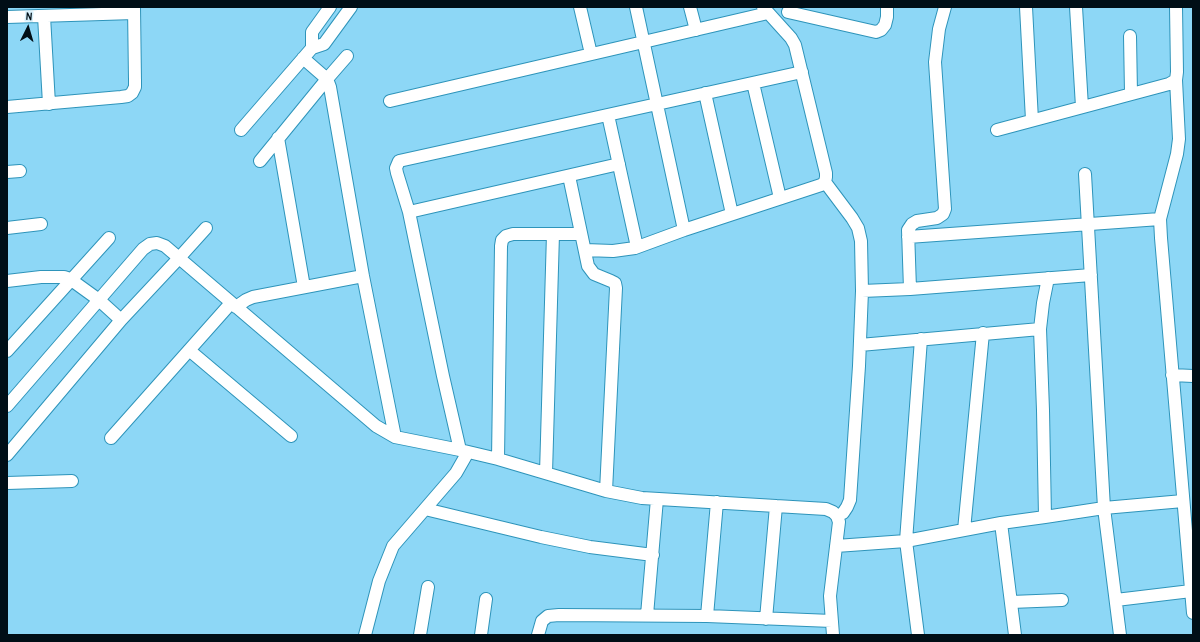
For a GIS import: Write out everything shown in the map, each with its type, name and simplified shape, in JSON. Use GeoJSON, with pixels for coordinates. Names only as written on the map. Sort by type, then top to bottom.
{"type":"FeatureCollection","features":[{"type":"Feature","properties":{"kind":"street"},"geometry":{"type":"LineString","coordinates":[[312,48],[312,32],[330,7]]}},
{"type":"Feature","properties":{"kind":"street"},"geometry":{"type":"LineString","coordinates":[[241,130],[312,48],[324,44],[351,7]]}},
{"type":"Feature","properties":{"kind":"street"},"geometry":{"type":"LineString","coordinates":[[580,7],[591,54]]}},
{"type":"Feature","properties":{"kind":"street"},"geometry":{"type":"LineString","coordinates":[[636,7],[684,230]]}},
{"type":"Feature","properties":{"kind":"street"},"geometry":{"type":"LineString","coordinates":[[690,7],[696,30]]}},
{"type":"Feature","properties":{"kind":"street"},"geometry":{"type":"LineString","coordinates":[[784,30],[789,9],[876,32],[881,30],[885,25],[887,7]]}},
{"type":"Feature","properties":{"kind":"street"},"geometry":{"type":"LineString","coordinates":[[910,289],[908,230],[912,224],[917,221],[937,218],[943,214],[945,209],[935,62],[939,28],[945,7]]}},
{"type":"Feature","properties":{"kind":"street"},"geometry":{"type":"LineString","coordinates":[[1026,7],[1032,120]]}},
{"type":"Feature","properties":{"kind":"street"},"geometry":{"type":"LineString","coordinates":[[1076,7],[1082,107]]}},
{"type":"Feature","properties":{"kind":"street"},"geometry":{"type":"LineString","coordinates":[[1176,7],[1176,80],[1179,139],[1160,219],[1183,501],[1190,537],[1193,613]]}},
{"type":"Feature","properties":{"kind":"street"},"geometry":{"type":"LineString","coordinates":[[7,16],[44,16],[134,10],[135,80],[135,87],[132,93],[121,98],[7,107]]}},
{"type":"Feature","properties":{"kind":"street"},"geometry":{"type":"LineString","coordinates":[[390,101],[696,30],[765,10],[784,30],[795,45],[826,172],[825,182],[821,185],[624,251],[585,250]]}},
{"type":"Feature","properties":{"kind":"street"},"geometry":{"type":"LineString","coordinates":[[44,16],[49,104]]}},
{"type":"Feature","properties":{"kind":"street"},"geometry":{"type":"LineString","coordinates":[[1130,36],[1131,93]]}},
{"type":"Feature","properties":{"kind":"street"},"geometry":{"type":"LineString","coordinates":[[260,161],[326,79],[347,56]]}},
{"type":"Feature","properties":{"kind":"street"},"geometry":{"type":"LineString","coordinates":[[303,58],[326,79],[330,87],[363,276],[395,437]]}},
{"type":"Feature","properties":{"kind":"street"},"geometry":{"type":"LineString","coordinates":[[365,635],[379,581],[393,546],[456,473],[464,451],[443,376],[409,212],[397,173],[396,168],[399,161],[802,72]]}},
{"type":"Feature","properties":{"kind":"street"},"geometry":{"type":"LineString","coordinates":[[997,130],[1131,93],[1161,87],[1176,80]]}},
{"type":"Feature","properties":{"kind":"street"},"geometry":{"type":"LineString","coordinates":[[753,83],[780,198]]}},
{"type":"Feature","properties":{"kind":"street"},"geometry":{"type":"LineString","coordinates":[[705,93],[732,214]]}},
{"type":"Feature","properties":{"kind":"street"},"geometry":{"type":"LineString","coordinates":[[608,115],[637,247]]}},
{"type":"Feature","properties":{"kind":"street"},"geometry":{"type":"LineString","coordinates":[[278,138],[304,287]]}},
{"type":"Feature","properties":{"kind":"street"},"geometry":{"type":"LineString","coordinates":[[409,212],[619,164]]}},
{"type":"Feature","properties":{"kind":"street"},"geometry":{"type":"LineString","coordinates":[[7,172],[20,171]]}},
{"type":"Feature","properties":{"kind":"street"},"geometry":{"type":"LineString","coordinates":[[1085,174],[1104,508],[1120,635]]}},
{"type":"Feature","properties":{"kind":"street"},"geometry":{"type":"LineString","coordinates":[[569,176],[590,270],[594,274],[611,281],[615,284],[616,288],[606,491]]}},
{"type":"Feature","properties":{"kind":"street"},"geometry":{"type":"LineString","coordinates":[[825,182],[858,228],[861,241],[862,291],[860,345],[850,500],[848,507],[843,514],[837,516]]}},
{"type":"Feature","properties":{"kind":"street"},"geometry":{"type":"LineString","coordinates":[[908,237],[1160,219]]}},
{"type":"Feature","properties":{"kind":"street"},"geometry":{"type":"LineString","coordinates":[[7,228],[41,224]]}},
{"type":"Feature","properties":{"kind":"street"},"geometry":{"type":"LineString","coordinates":[[7,455],[121,320],[180,258],[206,228]]}},
{"type":"Feature","properties":{"kind":"street"},"geometry":{"type":"LineString","coordinates":[[498,460],[502,240],[506,236],[513,234],[581,234]]}},
{"type":"Feature","properties":{"kind":"street"},"geometry":{"type":"LineString","coordinates":[[546,473],[553,234]]}},
{"type":"Feature","properties":{"kind":"street"},"geometry":{"type":"LineString","coordinates":[[7,352],[70,279],[109,238]]}},
{"type":"Feature","properties":{"kind":"street"},"geometry":{"type":"LineString","coordinates":[[7,406],[143,249],[150,244],[157,243],[166,246],[376,426],[395,437],[464,451],[606,491],[642,498],[826,509],[833,512],[837,516],[839,522],[830,596],[832,635]]}},
{"type":"Feature","properties":{"kind":"street"},"geometry":{"type":"LineString","coordinates":[[862,291],[910,289],[1091,275]]}},
{"type":"Feature","properties":{"kind":"street"},"geometry":{"type":"LineString","coordinates":[[7,281],[56,276],[70,279],[99,300],[121,320]]}},
{"type":"Feature","properties":{"kind":"street"},"geometry":{"type":"LineString","coordinates":[[111,438],[189,350],[233,305],[253,297],[363,276]]}},
{"type":"Feature","properties":{"kind":"street"},"geometry":{"type":"LineString","coordinates":[[1045,517],[1040,329],[1048,278]]}},
{"type":"Feature","properties":{"kind":"street"},"geometry":{"type":"LineString","coordinates":[[860,345],[1040,329]]}},
{"type":"Feature","properties":{"kind":"street"},"geometry":{"type":"LineString","coordinates":[[964,530],[983,334]]}},
{"type":"Feature","properties":{"kind":"street"},"geometry":{"type":"LineString","coordinates":[[918,635],[906,541],[922,339]]}},
{"type":"Feature","properties":{"kind":"street"},"geometry":{"type":"LineString","coordinates":[[189,350],[291,436]]}},
{"type":"Feature","properties":{"kind":"street"},"geometry":{"type":"LineString","coordinates":[[1172,375],[1193,376]]}},
{"type":"Feature","properties":{"kind":"street"},"geometry":{"type":"LineString","coordinates":[[7,484],[72,481]]}},
{"type":"Feature","properties":{"kind":"street"},"geometry":{"type":"LineString","coordinates":[[647,616],[658,499]]}},
{"type":"Feature","properties":{"kind":"street"},"geometry":{"type":"LineString","coordinates":[[836,546],[906,541],[1001,523],[1104,508],[1183,501]]}},
{"type":"Feature","properties":{"kind":"street"},"geometry":{"type":"LineString","coordinates":[[707,616],[717,502]]}},
{"type":"Feature","properties":{"kind":"street"},"geometry":{"type":"LineString","coordinates":[[766,619],[776,506]]}},
{"type":"Feature","properties":{"kind":"street"},"geometry":{"type":"LineString","coordinates":[[425,509],[541,537],[590,547],[653,555]]}},
{"type":"Feature","properties":{"kind":"street"},"geometry":{"type":"LineString","coordinates":[[1001,523],[1015,635]]}},
{"type":"Feature","properties":{"kind":"street"},"geometry":{"type":"LineString","coordinates":[[420,635],[428,587]]}},
{"type":"Feature","properties":{"kind":"street"},"geometry":{"type":"LineString","coordinates":[[1116,600],[1191,591]]}},
{"type":"Feature","properties":{"kind":"street"},"geometry":{"type":"LineString","coordinates":[[481,635],[486,599]]}},
{"type":"Feature","properties":{"kind":"street"},"geometry":{"type":"LineString","coordinates":[[1011,602],[1062,600]]}},
{"type":"Feature","properties":{"kind":"street"},"geometry":{"type":"LineString","coordinates":[[538,635],[542,621],[548,616],[559,615],[707,616],[832,622]]}}]}
